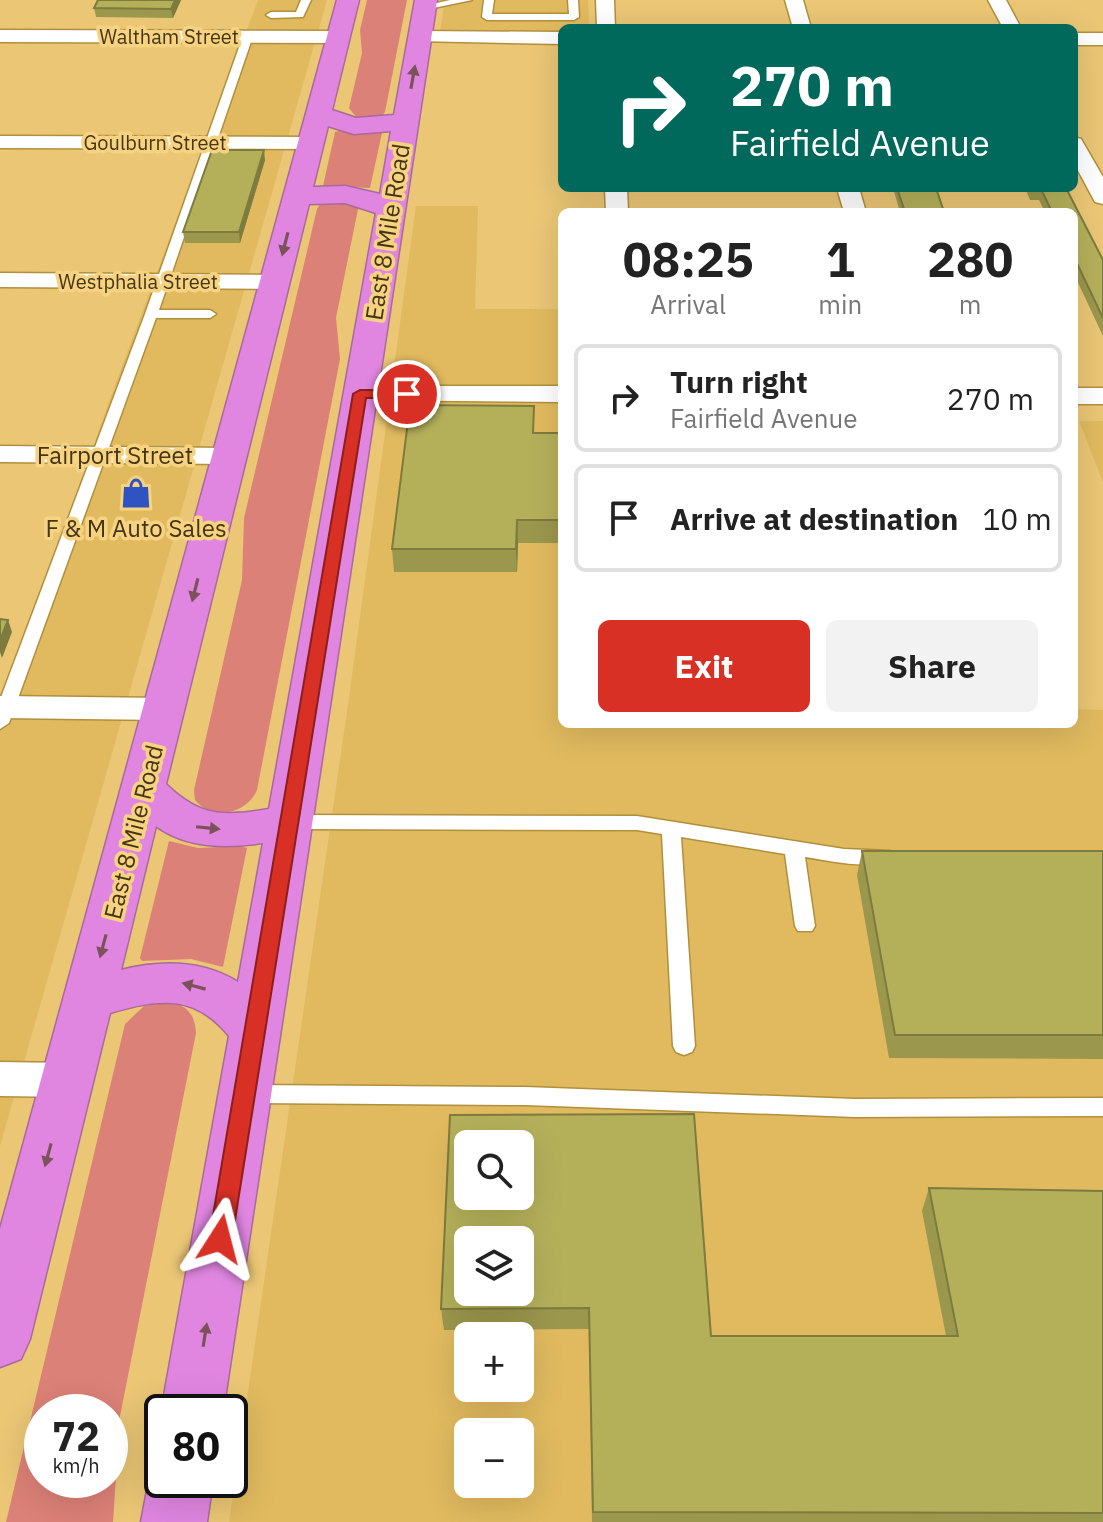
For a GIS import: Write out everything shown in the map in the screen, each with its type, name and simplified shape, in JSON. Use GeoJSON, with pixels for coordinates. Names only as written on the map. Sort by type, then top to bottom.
{"type":"FeatureCollection","features":[{"type":"Feature","properties":{"kind":"highway","name":"East 8 Mile Road"},"geometry":{"type":"LineString","coordinates":[[0,1339],[348,0]]}},
{"type":"Feature","properties":{"kind":"highway","name":"East 8 Mile Road"},"geometry":{"type":"LineString","coordinates":[[195,1394],[425,4]]}},
{"type":"Feature","properties":{"kind":"highway"},"geometry":{"type":"LineString","coordinates":[[315,129],[405,122]]}},
{"type":"Feature","properties":{"kind":"highway"},"geometry":{"type":"LineString","coordinates":[[297,198],[350,193],[370,198],[390,209]]}},
{"type":"Feature","properties":{"kind":"highway"},"geometry":{"type":"LineString","coordinates":[[144,789],[180,823],[198,828],[236,830],[289,822]]}},
{"type":"Feature","properties":{"kind":"highway"},"geometry":{"type":"LineString","coordinates":[[89,999],[147,983],[188,983],[209,990],[231,1003],[255,1031]]}},
{"type":"Feature","properties":{"kind":"highway"},"geometry":{"type":"LineString","coordinates":[[174,1522],[178,1498]]}},
{"type":"Feature","properties":{"kind":"street"},"geometry":{"type":"LineString","coordinates":[[605,0],[606,24]]}},
{"type":"Feature","properties":{"kind":"street"},"geometry":{"type":"LineString","coordinates":[[794,0],[801,24]]}},
{"type":"Feature","properties":{"kind":"street"},"geometry":{"type":"LineString","coordinates":[[997,0],[1010,24]]}},
{"type":"Feature","properties":{"kind":"street","name":"Waltham Street"},"geometry":{"type":"LineString","coordinates":[[0,36],[339,37]]}},
{"type":"Feature","properties":{"kind":"street"},"geometry":{"type":"LineString","coordinates":[[420,37],[558,38]]}},
{"type":"Feature","properties":{"kind":"street"},"geometry":{"type":"LineString","coordinates":[[1078,39],[1103,39]]}},
{"type":"Feature","properties":{"kind":"street","name":"Goulburn Street"},"geometry":{"type":"LineString","coordinates":[[0,142],[210,142],[315,129]]}},
{"type":"Feature","properties":{"kind":"street"},"geometry":{"type":"LineString","coordinates":[[1078,150],[1103,197]]}},
{"type":"Feature","properties":{"kind":"street","name":"Westphalia Street"},"geometry":{"type":"LineString","coordinates":[[0,280],[275,282]]}},
{"type":"Feature","properties":{"kind":"street"},"geometry":{"type":"LineString","coordinates":[[360,394],[558,394]]}},
{"type":"Feature","properties":{"kind":"street"},"geometry":{"type":"LineString","coordinates":[[1078,396],[1103,396]]}},
{"type":"Feature","properties":{"kind":"street","name":"Fairport Street"},"geometry":{"type":"LineString","coordinates":[[0,454],[230,456]]}},
{"type":"Feature","properties":{"kind":"street"},"geometry":{"type":"LineString","coordinates":[[2,712],[164,709]]}},
{"type":"Feature","properties":{"kind":"street"},"geometry":{"type":"LineString","coordinates":[[0,1079],[68,1080]]}},
{"type":"Feature","properties":{"kind":"lane"},"geometry":{"type":"LineString","coordinates":[[291,37],[306,0]]}},
{"type":"Feature","properties":{"kind":"lane"},"geometry":{"type":"LineString","coordinates":[[425,4],[467,0]]}},
{"type":"Feature","properties":{"kind":"lane"},"geometry":{"type":"LineString","coordinates":[[489,0],[487,17],[504,22],[559,23],[574,17],[573,0]]}},
{"type":"Feature","properties":{"kind":"lane"},"geometry":{"type":"LineString","coordinates":[[271,15],[300,15]]}},
{"type":"Feature","properties":{"kind":"lane"},"geometry":{"type":"LineString","coordinates":[[2,712],[151,314],[248,36]]}},
{"type":"Feature","properties":{"kind":"lane"},"geometry":{"type":"LineString","coordinates":[[151,314],[210,314]]}},
{"type":"Feature","properties":{"kind":"lane"},"geometry":{"type":"LineString","coordinates":[[289,822],[637,823],[844,856],[905,856]]}},
{"type":"Feature","properties":{"kind":"lane"},"geometry":{"type":"LineString","coordinates":[[671,829],[684,1046]]}},
{"type":"Feature","properties":{"kind":"lane"},"geometry":{"type":"LineString","coordinates":[[794,848],[805,926]]}},
{"type":"Feature","properties":{"kind":"lane"},"geometry":{"type":"LineString","coordinates":[[244,1094],[525,1096],[855,1108],[1103,1107]]}},
{"type":"Feature","properties":{"kind":"shaded area"},"geometry":{"type":"Polygon","coordinates":[[[258,0],[327,0],[0,1146],[0,712],[111,396],[258,0]]]}},
{"type":"Feature","properties":{"kind":"shaded area"},"geometry":{"type":"Polygon","coordinates":[[[367,0],[407,0],[385,112],[381,118],[357,118],[349,108],[362,53],[360,30],[367,0]]]}},
{"type":"Feature","properties":{"kind":"shaded area"},"geometry":{"type":"Polygon","coordinates":[[[445,0],[588,0],[589,24],[558,24],[558,31],[440,31],[445,0]]]}},
{"type":"Feature","properties":{"kind":"shaded area"},"geometry":{"type":"Polygon","coordinates":[[[335,132],[382,133],[370,188],[323,186],[335,132]]]}},
{"type":"Feature","properties":{"kind":"shaded area"},"geometry":{"type":"Polygon","coordinates":[[[334,199],[357,205],[358,209],[336,318],[340,359],[257,790],[245,805],[237,809],[229,812],[210,811],[195,800],[194,790],[242,580],[244,518],[317,209],[320,204],[334,199]]]}},
{"type":"Feature","properties":{"kind":"shaded area"},"geometry":{"type":"Polygon","coordinates":[[[416,206],[478,206],[475,309],[558,309],[558,728],[1078,728],[1078,709],[1103,710],[1103,1522],[229,1522],[232,1498],[248,1498],[248,1394],[348,705],[416,206]]]}},
{"type":"Feature","properties":{"kind":"shaded area"},"geometry":{"type":"Polygon","coordinates":[[[1079,421],[1103,421],[1103,482],[1079,421]]]}},
{"type":"Feature","properties":{"kind":"shaded area"},"geometry":{"type":"Polygon","coordinates":[[[169,841],[198,848],[247,848],[223,967],[191,959],[142,961],[140,958],[169,841]]]}},
{"type":"Feature","properties":{"kind":"shaded area"},"geometry":{"type":"Polygon","coordinates":[[[172,1002],[187,1010],[196,1033],[124,1394],[37,1394],[125,1024],[144,1006],[172,1002]]]}},
{"type":"Feature","properties":{"kind":"shaded area"},"geometry":{"type":"Polygon","coordinates":[[[24,1447],[24,1498],[115,1498],[113,1522],[6,1522],[24,1447]]]}},
{"type":"Feature","properties":{"kind":"building"},"geometry":{"type":"Polygon","coordinates":[[[98,0],[175,0],[171,9],[94,8],[98,0]]]}},
{"type":"Feature","properties":{"kind":"building"},"geometry":{"type":"Polygon","coordinates":[[[212,150],[264,150],[239,232],[183,232],[212,150]]]}},
{"type":"Feature","properties":{"kind":"building"},"geometry":{"type":"Polygon","coordinates":[[[898,192],[937,192],[943,208],[904,208],[898,192]]]}},
{"type":"Feature","properties":{"kind":"building"},"geometry":{"type":"Polygon","coordinates":[[[1042,192],[1068,192],[1076,208],[1050,208],[1042,192]]]}},
{"type":"Feature","properties":{"kind":"building"},"geometry":{"type":"Polygon","coordinates":[[[1078,211],[1103,260],[1103,318],[1078,265],[1078,211]]]}},
{"type":"Feature","properties":{"kind":"building"},"geometry":{"type":"Polygon","coordinates":[[[410,405],[534,406],[533,433],[558,433],[558,520],[517,520],[516,549],[392,549],[410,405]]]}},
{"type":"Feature","properties":{"kind":"building"},"geometry":{"type":"Polygon","coordinates":[[[0,619],[8,620],[0,640],[0,619]]]}},
{"type":"Feature","properties":{"kind":"building"},"geometry":{"type":"Polygon","coordinates":[[[862,851],[1103,851],[1103,1035],[895,1035],[862,851]]]}},
{"type":"Feature","properties":{"kind":"building"},"geometry":{"type":"Polygon","coordinates":[[[694,1114],[711,1336],[958,1336],[929,1188],[1103,1191],[1103,1513],[593,1512],[589,1308],[441,1309],[450,1115],[694,1114]]]}},
{"type":"Feature","properties":{"kind":"place","name":"F & M Auto Sales"},"geometry":{"type":"Point","coordinates":[136,493]}},
{"type":"Feature","properties":{"kind":"route"},"geometry":{"type":"LineString","coordinates":[[220,1239],[360,394],[407,394]]}}]}
